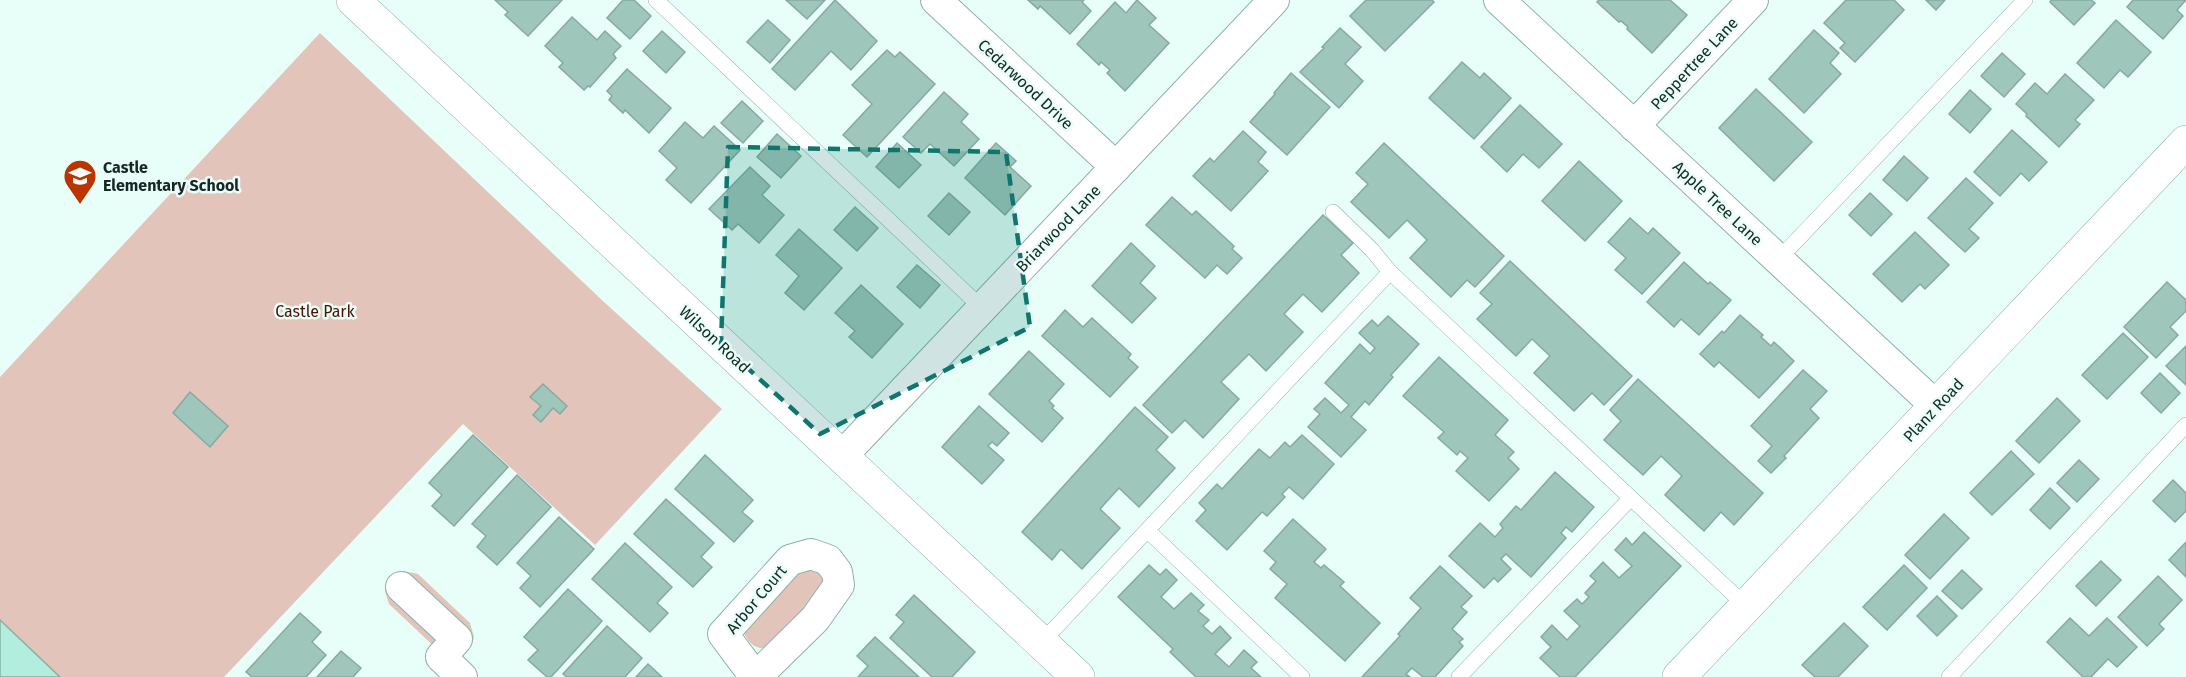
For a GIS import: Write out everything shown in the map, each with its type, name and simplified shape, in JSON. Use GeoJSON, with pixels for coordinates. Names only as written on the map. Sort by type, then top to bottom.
{"type":"FeatureCollection","features":[{"type":"Feature","properties":{"kind":"street","name":"Wilson Road"},"geometry":{"type":"LineString","coordinates":[[353,0],[1078,677]]}},
{"type":"Feature","properties":{"kind":"street","name":"Cedarwood Drive"},"geometry":{"type":"LineString","coordinates":[[936,0],[1116,167]]}},
{"type":"Feature","properties":{"kind":"street","name":"Briarwood Lane"},"geometry":{"type":"LineString","coordinates":[[842,456],[1274,0]]}},
{"type":"Feature","properties":{"kind":"street","name":"Apple Tree Lane"},"geometry":{"type":"LineString","coordinates":[[1499,0],[1936,406]]}},
{"type":"Feature","properties":{"kind":"street","name":"Peppertree Lane"},"geometry":{"type":"LineString","coordinates":[[1634,126],[1753,0]]}},
{"type":"Feature","properties":{"kind":"street","name":"Planz Road"},"geometry":{"type":"LineString","coordinates":[[1679,677],[2186,142]]}},
{"type":"Feature","properties":{"kind":"street"},"geometry":{"type":"LineString","coordinates":[[401,587],[457,639],[441,657],[462,677]]}},
{"type":"Feature","properties":{"kind":"lane"},"geometry":{"type":"LineString","coordinates":[[656,0],[982,308]]}},
{"type":"Feature","properties":{"kind":"lane"},"geometry":{"type":"LineString","coordinates":[[1778,260],[2025,0]]}},
{"type":"Feature","properties":{"kind":"lane"},"geometry":{"type":"LineString","coordinates":[[1333,212],[1372,250],[1390,272],[1746,606]]}},
{"type":"Feature","properties":{"kind":"lane"},"geometry":{"type":"LineString","coordinates":[[1041,643],[1390,272]]}},
{"type":"Feature","properties":{"kind":"lane"},"geometry":{"type":"LineString","coordinates":[[1948,677],[2186,425]]}},
{"type":"Feature","properties":{"kind":"lane"},"geometry":{"type":"LineString","coordinates":[[1459,677],[1630,499]]}},
{"type":"Feature","properties":{"kind":"lane"},"geometry":{"type":"LineString","coordinates":[[1148,531],[1302,677]]}},
{"type":"Feature","properties":{"kind":"highlighted area"},"geometry":{"type":"Polygon","coordinates":[[[728,147],[1006,152],[1030,327],[820,434],[721,344],[728,147]]]}},
{"type":"Feature","properties":{"kind":"green space","name":"Castle Park"},"geometry":{"type":"Polygon","coordinates":[[[320,33],[604,302],[722,409],[595,545],[463,424],[224,677],[60,677],[0,620],[0,377],[320,33]]]}},
{"type":"Feature","properties":{"kind":"green space"},"geometry":{"type":"Polygon","coordinates":[[[797,562],[833,579],[766,649],[754,646],[746,638],[743,630],[797,562]]]}},
{"type":"Feature","properties":{"kind":"green space"},"geometry":{"type":"Polygon","coordinates":[[[403,571],[418,574],[470,623],[474,637],[472,644],[461,655],[440,652],[389,604],[385,591],[386,584],[396,573],[403,571]]]}},
{"type":"Feature","properties":{"kind":"shaded area"},"geometry":{"type":"Polygon","coordinates":[[[0,620],[60,677],[0,677],[0,620]]]}},
{"type":"Feature","properties":{"kind":"building"},"geometry":{"type":"Polygon","coordinates":[[[495,0],[562,0],[528,36],[505,15],[508,12],[495,0]]]}},
{"type":"Feature","properties":{"kind":"building"},"geometry":{"type":"Polygon","coordinates":[[[623,0],[634,0],[651,16],[630,39],[607,18],[623,0]]]}},
{"type":"Feature","properties":{"kind":"building"},"geometry":{"type":"Polygon","coordinates":[[[786,0],[825,0],[807,19],[786,0]]]}},
{"type":"Feature","properties":{"kind":"building"},"geometry":{"type":"Polygon","coordinates":[[[835,0],[877,41],[851,70],[831,51],[795,90],[772,69],[835,0]]]}},
{"type":"Feature","properties":{"kind":"building"},"geometry":{"type":"Polygon","coordinates":[[[1028,0],[1084,0],[1082,2],[1091,11],[1070,34],[1040,6],[1038,9],[1028,0]]]}},
{"type":"Feature","properties":{"kind":"building"},"geometry":{"type":"Polygon","coordinates":[[[1137,0],[1156,18],[1149,25],[1169,43],[1125,91],[1107,73],[1110,70],[1101,62],[1099,65],[1077,44],[1115,2],[1126,13],[1137,0]]]}},
{"type":"Feature","properties":{"kind":"building"},"geometry":{"type":"Polygon","coordinates":[[[1366,0],[1432,0],[1434,2],[1385,51],[1350,16],[1366,0]]]}},
{"type":"Feature","properties":{"kind":"building"},"geometry":{"type":"Polygon","coordinates":[[[1599,0],[1670,0],[1687,15],[1652,53],[1627,29],[1628,27],[1597,2],[1599,0]]]}},
{"type":"Feature","properties":{"kind":"building"},"geometry":{"type":"Polygon","coordinates":[[[1846,0],[1894,0],[1904,10],[1855,62],[1840,48],[1845,43],[1824,23],[1846,0]]]}},
{"type":"Feature","properties":{"kind":"building"},"geometry":{"type":"Polygon","coordinates":[[[1926,0],[1945,0],[1936,10],[1926,0]]]}},
{"type":"Feature","properties":{"kind":"building"},"geometry":{"type":"Polygon","coordinates":[[[2051,0],[2091,0],[2095,3],[2074,25],[2050,2],[2051,0]]]}},
{"type":"Feature","properties":{"kind":"building"},"geometry":{"type":"Polygon","coordinates":[[[2133,0],[2186,0],[2177,10],[2183,16],[2163,39],[2127,7],[2133,0]]]}},
{"type":"Feature","properties":{"kind":"building"},"geometry":{"type":"Polygon","coordinates":[[[572,17],[597,40],[605,31],[621,46],[613,54],[616,58],[590,87],[584,90],[559,67],[563,63],[545,46],[572,17]]]}},
{"type":"Feature","properties":{"kind":"building"},"geometry":{"type":"Polygon","coordinates":[[[768,20],[790,40],[770,63],[747,42],[768,20]]]}},
{"type":"Feature","properties":{"kind":"building"},"geometry":{"type":"Polygon","coordinates":[[[2116,20],[2151,52],[2128,77],[2120,70],[2104,88],[2077,63],[2116,20]]]}},
{"type":"Feature","properties":{"kind":"building"},"geometry":{"type":"Polygon","coordinates":[[[1340,28],[1361,47],[1345,64],[1363,81],[1339,108],[1300,72],[1340,28]]]}},
{"type":"Feature","properties":{"kind":"building"},"geometry":{"type":"Polygon","coordinates":[[[1814,30],[1839,53],[1830,63],[1841,74],[1804,113],[1769,79],[1814,30]]]}},
{"type":"Feature","properties":{"kind":"building"},"geometry":{"type":"Polygon","coordinates":[[[662,31],[685,52],[666,73],[643,51],[662,31]]]}},
{"type":"Feature","properties":{"kind":"building"},"geometry":{"type":"Polygon","coordinates":[[[887,50],[895,57],[900,52],[935,84],[867,157],[843,135],[872,104],[852,85],[887,50]]]}},
{"type":"Feature","properties":{"kind":"building"},"geometry":{"type":"Polygon","coordinates":[[[2002,53],[2025,74],[2004,97],[1981,76],[2002,53]]]}},
{"type":"Feature","properties":{"kind":"building"},"geometry":{"type":"Polygon","coordinates":[[[1462,62],[1480,78],[1484,73],[1511,98],[1474,139],[1429,98],[1462,62]]]}},
{"type":"Feature","properties":{"kind":"building"},"geometry":{"type":"Polygon","coordinates":[[[627,69],[671,108],[649,133],[625,110],[623,113],[609,100],[612,96],[607,91],[627,69]]]}},
{"type":"Feature","properties":{"kind":"building"},"geometry":{"type":"Polygon","coordinates":[[[1291,73],[1330,107],[1287,155],[1250,122],[1291,73]]]}},
{"type":"Feature","properties":{"kind":"building"},"geometry":{"type":"Polygon","coordinates":[[[2065,74],[2094,100],[2075,120],[2080,124],[2059,147],[2016,104],[2035,83],[2047,94],[2065,74]]]}},
{"type":"Feature","properties":{"kind":"building"},"geometry":{"type":"Polygon","coordinates":[[[1756,89],[1812,142],[1774,181],[1719,128],[1756,89]]]}},
{"type":"Feature","properties":{"kind":"building"},"geometry":{"type":"Polygon","coordinates":[[[1970,90],[1991,109],[1970,133],[1949,114],[1970,90]]]}},
{"type":"Feature","properties":{"kind":"building"},"geometry":{"type":"Polygon","coordinates":[[[944,92],[968,114],[961,122],[979,139],[954,166],[930,144],[921,153],[903,137],[944,92]]]}},
{"type":"Feature","properties":{"kind":"building"},"geometry":{"type":"Polygon","coordinates":[[[742,101],[763,121],[743,143],[721,123],[742,101]]]}},
{"type":"Feature","properties":{"kind":"building"},"geometry":{"type":"Polygon","coordinates":[[[1520,105],[1562,144],[1539,168],[1523,154],[1507,172],[1481,147],[1520,105]]]}},
{"type":"Feature","properties":{"kind":"building"},"geometry":{"type":"Polygon","coordinates":[[[685,122],[703,138],[714,126],[740,150],[691,203],[666,180],[677,168],[659,151],[685,122]]]}},
{"type":"Feature","properties":{"kind":"building"},"geometry":{"type":"Polygon","coordinates":[[[2012,130],[2047,162],[2029,181],[2021,173],[2000,196],[1974,172],[2012,130]]]}},
{"type":"Feature","properties":{"kind":"building"},"geometry":{"type":"Polygon","coordinates":[[[1243,131],[1266,152],[1258,162],[1268,171],[1231,211],[1193,176],[1210,158],[1214,162],[1243,131]]]}},
{"type":"Feature","properties":{"kind":"building"},"geometry":{"type":"Polygon","coordinates":[[[777,134],[801,156],[781,178],[757,157],[777,134]]]}},
{"type":"Feature","properties":{"kind":"building"},"geometry":{"type":"Polygon","coordinates":[[[897,143],[921,165],[899,188],[876,167],[897,143]]]}},
{"type":"Feature","properties":{"kind":"building"},"geometry":{"type":"Polygon","coordinates":[[[996,143],[1016,161],[1010,167],[1031,186],[1005,215],[965,178],[996,143]]]}},
{"type":"Feature","properties":{"kind":"building"},"geometry":{"type":"Polygon","coordinates":[[[1384,143],[1504,256],[1475,287],[1467,280],[1451,297],[1410,258],[1427,240],[1407,220],[1389,238],[1351,202],[1368,184],[1356,173],[1384,143]]]}},
{"type":"Feature","properties":{"kind":"building"},"geometry":{"type":"Polygon","coordinates":[[[1904,156],[1928,178],[1907,201],[1883,180],[1904,156]]]}},
{"type":"Feature","properties":{"kind":"building"},"geometry":{"type":"Polygon","coordinates":[[[1579,161],[1622,201],[1585,241],[1542,201],[1579,161]]]}},
{"type":"Feature","properties":{"kind":"building"},"geometry":{"type":"Polygon","coordinates":[[[750,167],[770,186],[762,195],[784,215],[759,243],[738,224],[732,230],[709,209],[750,167]]]}},
{"type":"Feature","properties":{"kind":"building"},"geometry":{"type":"Polygon","coordinates":[[[1966,178],[1993,203],[1969,229],[1979,238],[1965,252],[1928,218],[1966,178]]]}},
{"type":"Feature","properties":{"kind":"building"},"geometry":{"type":"Polygon","coordinates":[[[949,193],[970,212],[949,235],[928,216],[949,193]]]}},
{"type":"Feature","properties":{"kind":"building"},"geometry":{"type":"Polygon","coordinates":[[[1870,193],[1892,214],[1871,236],[1849,215],[1870,193]]]}},
{"type":"Feature","properties":{"kind":"building"},"geometry":{"type":"Polygon","coordinates":[[[1172,197],[1192,215],[1196,211],[1234,246],[1232,249],[1242,258],[1227,274],[1217,265],[1205,278],[1146,225],[1172,197]]]}},
{"type":"Feature","properties":{"kind":"building"},"geometry":{"type":"Polygon","coordinates":[[[855,207],[878,228],[857,251],[834,230],[855,207]]]}},
{"type":"Feature","properties":{"kind":"building"},"geometry":{"type":"Polygon","coordinates":[[[1323,215],[1353,243],[1341,255],[1359,273],[1322,312],[1303,294],[1284,314],[1303,332],[1266,371],[1249,354],[1221,382],[1239,399],[1203,438],[1185,420],[1172,433],[1143,405],[1323,215]]]}},
{"type":"Feature","properties":{"kind":"building"},"geometry":{"type":"Polygon","coordinates":[[[1630,218],[1648,234],[1653,228],[1680,253],[1642,294],[1615,270],[1626,258],[1608,242],[1630,218]]]}},
{"type":"Feature","properties":{"kind":"building"},"geometry":{"type":"Polygon","coordinates":[[[799,229],[842,268],[804,310],[785,293],[799,276],[776,255],[799,229]]]}},
{"type":"Feature","properties":{"kind":"building"},"geometry":{"type":"Polygon","coordinates":[[[1915,232],[1949,265],[1925,289],[1920,284],[1902,302],[1873,274],[1915,232]]]}},
{"type":"Feature","properties":{"kind":"building"},"geometry":{"type":"Polygon","coordinates":[[[1131,243],[1155,266],[1140,283],[1156,298],[1132,323],[1092,286],[1131,243]]]}},
{"type":"Feature","properties":{"kind":"building"},"geometry":{"type":"Polygon","coordinates":[[[1510,261],[1632,376],[1604,405],[1592,393],[1574,411],[1534,373],[1550,356],[1532,339],[1516,356],[1477,319],[1492,304],[1480,293],[1510,261]]]}},
{"type":"Feature","properties":{"kind":"building"},"geometry":{"type":"Polygon","coordinates":[[[1684,262],[1708,284],[1710,282],[1731,300],[1699,335],[1681,319],[1674,327],[1647,302],[1684,262]]]}},
{"type":"Feature","properties":{"kind":"building"},"geometry":{"type":"Polygon","coordinates":[[[917,265],[940,285],[920,308],[897,287],[917,265]]]}},
{"type":"Feature","properties":{"kind":"building"},"geometry":{"type":"Polygon","coordinates":[[[2167,282],[2186,300],[2186,311],[2170,327],[2178,335],[2156,358],[2124,327],[2167,282]]]}},
{"type":"Feature","properties":{"kind":"building"},"geometry":{"type":"Polygon","coordinates":[[[861,285],[903,324],[872,358],[849,337],[855,331],[835,313],[861,285]]]}},
{"type":"Feature","properties":{"kind":"building"},"geometry":{"type":"Polygon","coordinates":[[[1065,310],[1083,327],[1092,318],[1131,354],[1128,358],[1138,367],[1110,397],[1042,336],[1065,310]]]}},
{"type":"Feature","properties":{"kind":"building"},"geometry":{"type":"Polygon","coordinates":[[[1740,315],[1763,335],[1761,337],[1771,346],[1774,342],[1794,361],[1759,398],[1719,362],[1714,367],[1700,354],[1740,315]]]}},
{"type":"Feature","properties":{"kind":"building"},"geometry":{"type":"Polygon","coordinates":[[[1388,316],[1419,344],[1391,375],[1393,377],[1369,405],[1365,401],[1351,417],[1366,430],[1341,457],[1308,427],[1320,414],[1314,409],[1325,398],[1341,413],[1349,405],[1325,383],[1360,344],[1370,354],[1375,348],[1359,333],[1372,320],[1378,326],[1388,316]]]}},
{"type":"Feature","properties":{"kind":"building"},"geometry":{"type":"Polygon","coordinates":[[[2123,333],[2148,357],[2107,399],[2082,375],[2123,333]]]}},
{"type":"Feature","properties":{"kind":"building"},"geometry":{"type":"Polygon","coordinates":[[[2186,346],[2186,385],[2166,366],[2186,346]]]}},
{"type":"Feature","properties":{"kind":"building"},"geometry":{"type":"Polygon","coordinates":[[[1029,351],[1064,384],[1049,401],[1054,406],[1052,408],[1063,418],[1042,442],[989,394],[1029,351]]]}},
{"type":"Feature","properties":{"kind":"building"},"geometry":{"type":"Polygon","coordinates":[[[1439,357],[1508,420],[1495,435],[1514,452],[1508,458],[1519,469],[1489,501],[1456,471],[1468,458],[1460,451],[1457,455],[1438,438],[1444,432],[1403,396],[1439,357]]]}},
{"type":"Feature","properties":{"kind":"building"},"geometry":{"type":"Polygon","coordinates":[[[1803,370],[1827,391],[1810,409],[1819,418],[1771,473],[1758,461],[1772,446],[1751,426],[1803,370]]]}},
{"type":"Feature","properties":{"kind":"building"},"geometry":{"type":"Polygon","coordinates":[[[2160,373],[2180,393],[2161,413],[2141,393],[2160,373]]]}},
{"type":"Feature","properties":{"kind":"building"},"geometry":{"type":"Polygon","coordinates":[[[1638,379],[1763,493],[1734,525],[1721,512],[1704,531],[1665,495],[1682,476],[1661,456],[1643,475],[1604,440],[1621,421],[1610,410],[1638,379]]]}},
{"type":"Feature","properties":{"kind":"building"},"geometry":{"type":"Polygon","coordinates":[[[543,384],[567,406],[560,414],[553,408],[541,422],[533,415],[541,406],[530,397],[543,384]]]}},
{"type":"Feature","properties":{"kind":"building"},"geometry":{"type":"Polygon","coordinates":[[[190,392],[228,426],[210,447],[173,413],[190,392]]]}},
{"type":"Feature","properties":{"kind":"building"},"geometry":{"type":"Polygon","coordinates":[[[2057,398],[2080,421],[2039,463],[2016,441],[2057,398]]]}},
{"type":"Feature","properties":{"kind":"building"},"geometry":{"type":"Polygon","coordinates":[[[979,406],[1009,433],[997,446],[992,442],[988,446],[1004,460],[982,484],[942,447],[979,406]]]}},
{"type":"Feature","properties":{"kind":"building"},"geometry":{"type":"Polygon","coordinates":[[[1135,407],[1168,437],[1156,450],[1175,468],[1139,507],[1119,488],[1100,509],[1120,528],[1082,569],[1061,549],[1052,560],[1022,532],[1135,407]]]}},
{"type":"Feature","properties":{"kind":"building"},"geometry":{"type":"Polygon","coordinates":[[[473,435],[508,467],[454,526],[432,506],[442,495],[429,483],[473,435]]]}},
{"type":"Feature","properties":{"kind":"building"},"geometry":{"type":"Polygon","coordinates":[[[1302,435],[1334,464],[1303,499],[1289,487],[1282,494],[1285,497],[1267,516],[1262,512],[1227,550],[1196,521],[1206,510],[1199,503],[1217,484],[1222,489],[1259,449],[1270,458],[1285,442],[1290,447],[1302,435]]]}},
{"type":"Feature","properties":{"kind":"building"},"geometry":{"type":"Polygon","coordinates":[[[2011,451],[2034,474],[1992,515],[1970,493],[2011,451]]]}},
{"type":"Feature","properties":{"kind":"building"},"geometry":{"type":"Polygon","coordinates":[[[705,455],[753,500],[742,512],[753,521],[734,542],[675,489],[705,455]]]}},
{"type":"Feature","properties":{"kind":"building"},"geometry":{"type":"Polygon","coordinates":[[[2079,460],[2099,479],[2077,502],[2057,483],[2079,460]]]}},
{"type":"Feature","properties":{"kind":"building"},"geometry":{"type":"Polygon","coordinates":[[[1555,472],[1594,507],[1572,532],[1566,527],[1561,533],[1566,538],[1531,577],[1506,554],[1501,559],[1511,569],[1498,582],[1494,578],[1484,588],[1449,556],[1480,523],[1495,537],[1503,528],[1500,524],[1516,506],[1521,510],[1555,472]]]}},
{"type":"Feature","properties":{"kind":"building"},"geometry":{"type":"Polygon","coordinates":[[[517,475],[551,507],[497,565],[477,547],[486,536],[472,524],[517,475]]]}},
{"type":"Feature","properties":{"kind":"building"},"geometry":{"type":"Polygon","coordinates":[[[2173,480],[2186,493],[2186,511],[2175,522],[2153,501],[2173,480]]]}},
{"type":"Feature","properties":{"kind":"building"},"geometry":{"type":"Polygon","coordinates":[[[2050,488],[2070,508],[2050,529],[2030,510],[2050,488]]]}},
{"type":"Feature","properties":{"kind":"building"},"geometry":{"type":"Polygon","coordinates":[[[666,499],[714,543],[701,557],[712,567],[693,587],[634,534],[666,499]]]}},
{"type":"Feature","properties":{"kind":"building"},"geometry":{"type":"Polygon","coordinates":[[[1944,514],[1969,538],[1930,579],[1905,555],[1944,514]]]}},
{"type":"Feature","properties":{"kind":"building"},"geometry":{"type":"Polygon","coordinates":[[[559,517],[594,549],[540,607],[520,588],[531,576],[517,563],[559,517]]]}},
{"type":"Feature","properties":{"kind":"building"},"geometry":{"type":"Polygon","coordinates":[[[1293,519],[1326,549],[1314,562],[1321,568],[1324,565],[1344,582],[1340,586],[1380,623],[1345,661],[1275,598],[1287,584],[1270,569],[1276,562],[1264,551],[1293,519]]]}},
{"type":"Feature","properties":{"kind":"building"},"geometry":{"type":"Polygon","coordinates":[[[1644,532],[1681,566],[1575,677],[1560,677],[1540,658],[1551,647],[1541,637],[1552,625],[1567,640],[1580,626],[1564,611],[1577,599],[1582,604],[1589,597],[1585,593],[1596,581],[1590,576],[1603,562],[1619,578],[1632,566],[1615,550],[1626,538],[1632,545],[1644,532]]]}},
{"type":"Feature","properties":{"kind":"building"},"geometry":{"type":"Polygon","coordinates":[[[2186,542],[2186,577],[2169,560],[2186,542]]]}},
{"type":"Feature","properties":{"kind":"building"},"geometry":{"type":"Polygon","coordinates":[[[625,543],[672,587],[657,603],[668,613],[650,632],[592,579],[625,543]]]}},
{"type":"Feature","properties":{"kind":"building"},"geometry":{"type":"Polygon","coordinates":[[[2101,561],[2121,580],[2096,606],[2076,586],[2101,561]]]}},
{"type":"Feature","properties":{"kind":"building"},"geometry":{"type":"Polygon","coordinates":[[[1149,565],[1160,575],[1166,569],[1177,580],[1161,597],[1174,609],[1191,593],[1204,605],[1198,611],[1209,620],[1203,626],[1212,634],[1220,626],[1231,638],[1215,654],[1229,667],[1244,650],[1257,662],[1251,668],[1261,677],[1196,677],[1170,652],[1173,649],[1118,597],[1149,565]]]}},
{"type":"Feature","properties":{"kind":"building"},"geometry":{"type":"Polygon","coordinates":[[[1904,565],[1927,588],[1887,630],[1863,607],[1904,565]]]}},
{"type":"Feature","properties":{"kind":"building"},"geometry":{"type":"Polygon","coordinates":[[[1440,566],[1472,596],[1461,607],[1467,612],[1452,629],[1463,639],[1459,642],[1463,646],[1435,677],[1423,677],[1412,668],[1406,674],[1410,677],[1362,677],[1400,636],[1398,634],[1421,608],[1410,598],[1440,566]]]}},
{"type":"Feature","properties":{"kind":"building"},"geometry":{"type":"Polygon","coordinates":[[[1962,570],[1982,589],[1962,609],[1942,591],[1962,570]]]}},
{"type":"Feature","properties":{"kind":"building"},"geometry":{"type":"Polygon","coordinates":[[[2158,576],[2182,600],[2159,624],[2164,629],[2147,646],[2118,617],[2158,576]]]}},
{"type":"Feature","properties":{"kind":"building"},"geometry":{"type":"Polygon","coordinates":[[[568,589],[602,621],[551,677],[547,677],[528,660],[538,650],[524,637],[568,589]]]}},
{"type":"Feature","properties":{"kind":"building"},"geometry":{"type":"Polygon","coordinates":[[[914,595],[975,652],[952,677],[932,677],[890,638],[904,622],[896,615],[914,595]]]}},
{"type":"Feature","properties":{"kind":"building"},"geometry":{"type":"Polygon","coordinates":[[[1937,596],[1957,616],[1937,636],[1917,616],[1937,596]]]}},
{"type":"Feature","properties":{"kind":"building"},"geometry":{"type":"Polygon","coordinates":[[[300,613],[321,632],[312,642],[326,655],[306,677],[252,677],[246,672],[300,613]]]}},
{"type":"Feature","properties":{"kind":"building"},"geometry":{"type":"Polygon","coordinates":[[[2070,618],[2089,636],[2107,618],[2137,647],[2117,667],[2108,659],[2091,677],[2083,677],[2047,642],[2070,618]]]}},
{"type":"Feature","properties":{"kind":"building"},"geometry":{"type":"Polygon","coordinates":[[[1844,623],[1868,646],[1838,677],[1815,677],[1802,665],[1844,623]]]}},
{"type":"Feature","properties":{"kind":"building"},"geometry":{"type":"Polygon","coordinates":[[[607,626],[642,658],[625,677],[567,677],[563,674],[607,626]]]}},
{"type":"Feature","properties":{"kind":"building"},"geometry":{"type":"Polygon","coordinates":[[[875,637],[919,677],[858,677],[868,666],[857,656],[875,637]]]}},
{"type":"Feature","properties":{"kind":"building"},"geometry":{"type":"Polygon","coordinates":[[[341,651],[361,668],[353,677],[317,677],[341,651]]]}},
{"type":"Feature","properties":{"kind":"building"},"geometry":{"type":"Polygon","coordinates":[[[648,664],[662,677],[636,677],[648,664]]]}},
{"type":"Feature","properties":{"kind":"place","name":"Castle Elementary School"},"geometry":{"type":"Point","coordinates":[80,205]}}]}
